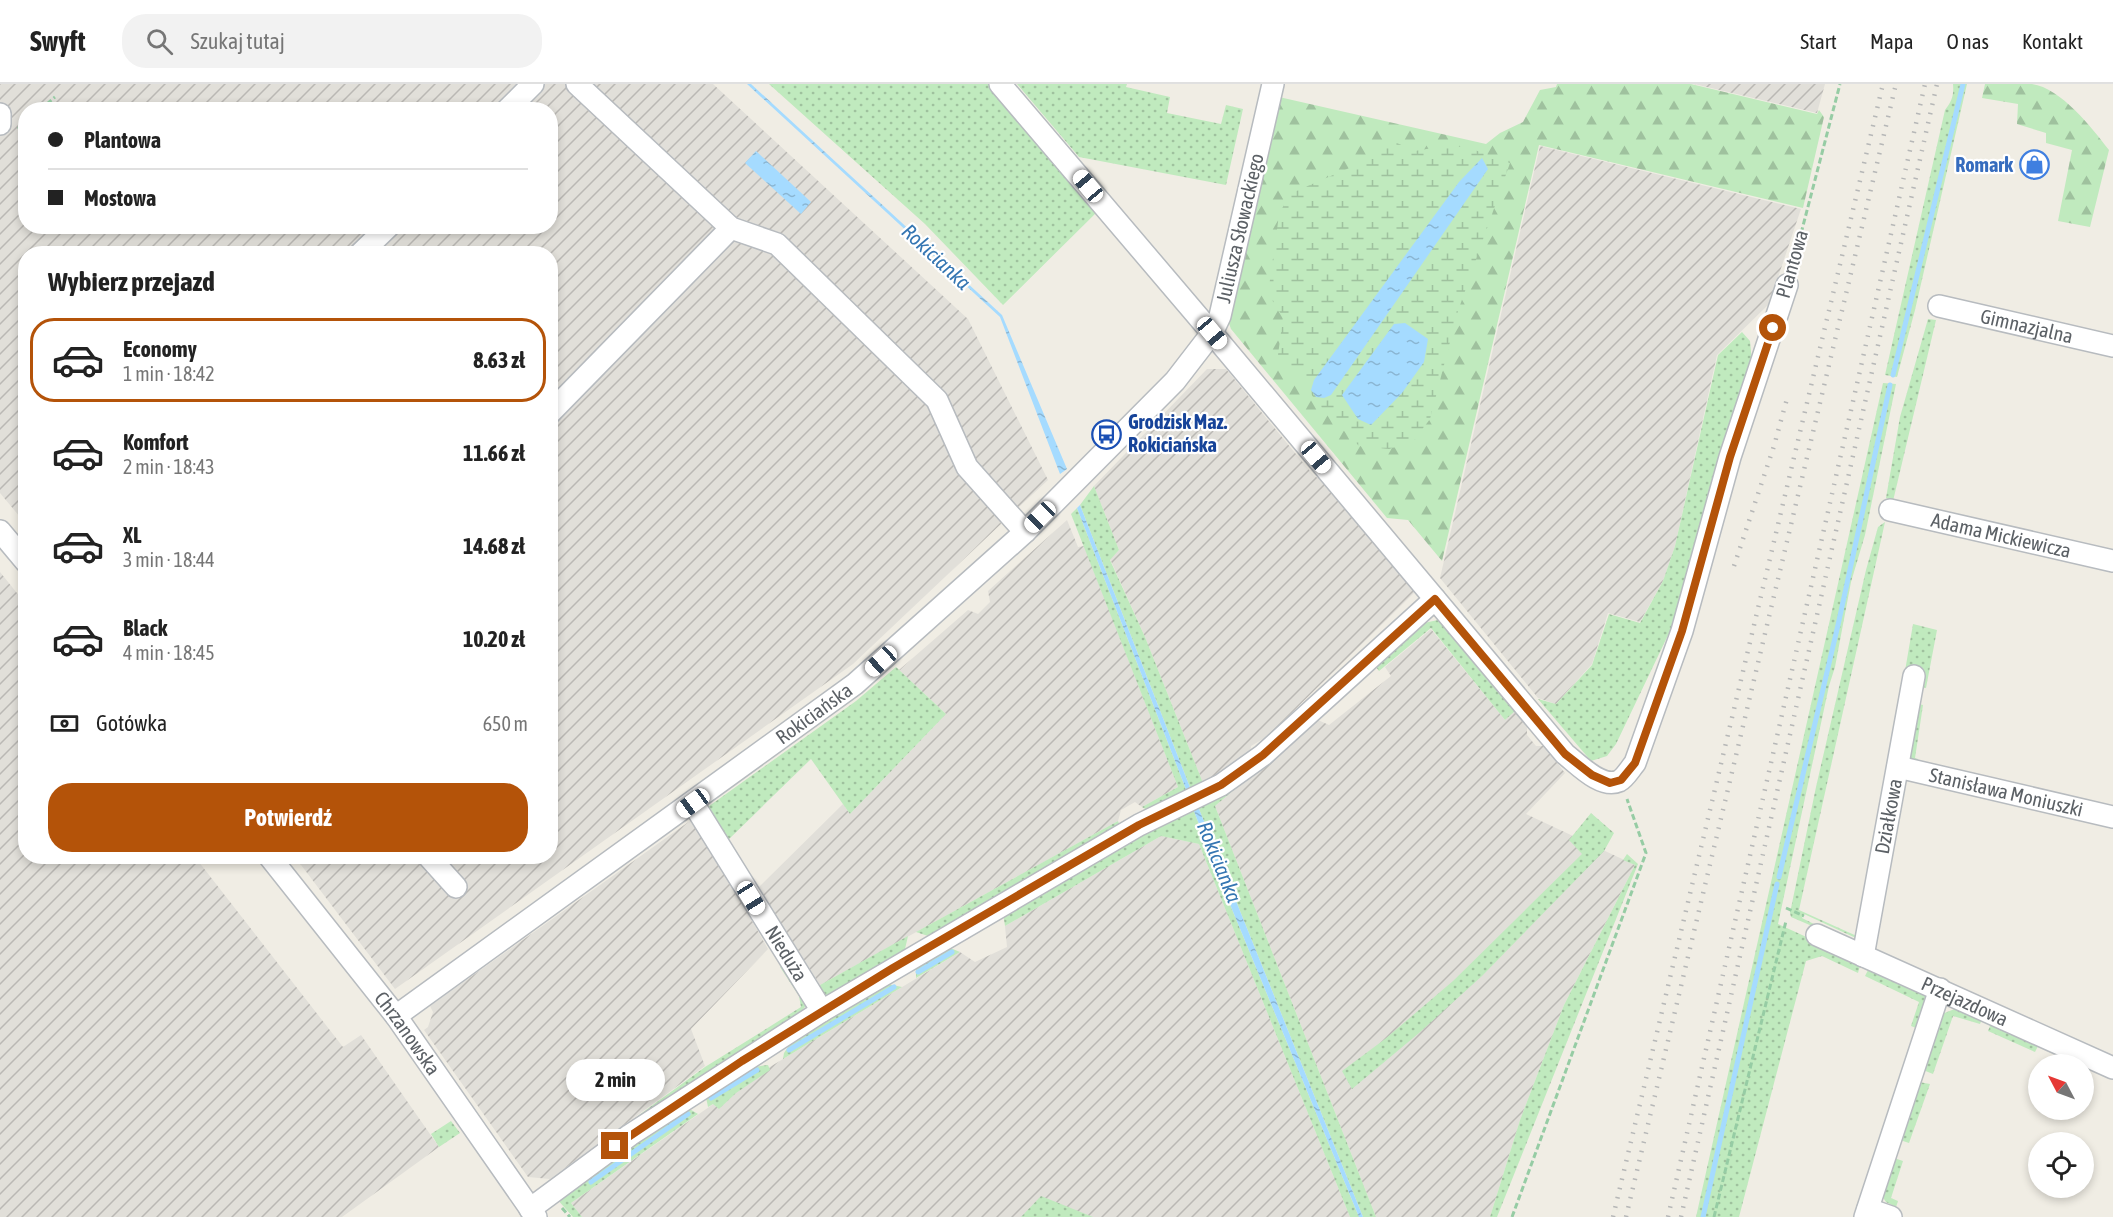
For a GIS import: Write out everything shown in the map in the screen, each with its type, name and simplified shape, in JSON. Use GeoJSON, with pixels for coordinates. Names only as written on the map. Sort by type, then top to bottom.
{"type":"FeatureCollection","features":[{"type":"Feature","properties":{"kind":"street"},"geometry":{"type":"LineString","coordinates":[[515,102],[533,84]]}},
{"type":"Feature","properties":{"kind":"street"},"geometry":{"type":"LineString","coordinates":[[577,84],[731,228],[777,244],[937,400],[967,467],[1025,532]]}},
{"type":"Feature","properties":{"kind":"street"},"geometry":{"type":"LineString","coordinates":[[1000,84],[1565,754],[1592,775],[1610,783],[1621,780]]}},
{"type":"Feature","properties":{"kind":"street","name":"Juliusza Słowackiego"},"geometry":{"type":"LineString","coordinates":[[1212,333],[1220,316],[1273,84]]}},
{"type":"Feature","properties":{"kind":"street"},"geometry":{"type":"LineString","coordinates":[[0,114],[0,124]]}},
{"type":"Feature","properties":{"kind":"street"},"geometry":{"type":"LineString","coordinates":[[558,405],[731,228]]}},
{"type":"Feature","properties":{"kind":"street"},"geometry":{"type":"LineString","coordinates":[[368,246],[381,234]]}},
{"type":"Feature","properties":{"kind":"street","name":"Plantowa"},"geometry":{"type":"LineString","coordinates":[[1621,780],[1635,763],[1682,631],[1730,457],[1787,285]]}},
{"type":"Feature","properties":{"kind":"street","name":"Gimnazjalna"},"geometry":{"type":"LineString","coordinates":[[1939,306],[2113,346]]}},
{"type":"Feature","properties":{"kind":"street","name":"Rokiciańska"},"geometry":{"type":"LineString","coordinates":[[396,1016],[855,684],[1025,532],[1175,381],[1212,333]]}},
{"type":"Feature","properties":{"kind":"street","name":"Adama Mickiewicza"},"geometry":{"type":"LineString","coordinates":[[1890,510],[2113,561]]}},
{"type":"Feature","properties":{"kind":"street"},"geometry":{"type":"LineString","coordinates":[[0,531],[18,552]]}},
{"type":"Feature","properties":{"kind":"street"},"geometry":{"type":"LineString","coordinates":[[533,1213],[639,1129],[822,1011],[1139,825],[1232,778],[1263,755],[1435,599]]}},
{"type":"Feature","properties":{"kind":"street","name":"Działkowa"},"geometry":{"type":"LineString","coordinates":[[1863,956],[1914,676]]}},
{"type":"Feature","properties":{"kind":"street","name":"Stanisława Moniuszki"},"geometry":{"type":"LineString","coordinates":[[1898,767],[2113,817]]}},
{"type":"Feature","properties":{"kind":"street","name":"Nieduża"},"geometry":{"type":"LineString","coordinates":[[693,803],[822,1011]]}},
{"type":"Feature","properties":{"kind":"street","name":"Chrzanowska"},"geometry":{"type":"LineString","coordinates":[[275,864],[396,1016],[533,1213]]}},
{"type":"Feature","properties":{"kind":"street"},"geometry":{"type":"LineString","coordinates":[[435,864],[456,887]]}},
{"type":"Feature","properties":{"kind":"street","name":"Przejazdowa"},"geometry":{"type":"LineString","coordinates":[[1817,934],[2113,1068]]}},
{"type":"Feature","properties":{"kind":"street"},"geometry":{"type":"LineString","coordinates":[[1892,1217],[1866,1213],[1940,989]]}},
{"type":"Feature","properties":{"kind":"path","name":"Plantowa"},"geometry":{"type":"LineString","coordinates":[[1787,285],[1840,84]]}},
{"type":"Feature","properties":{"kind":"path"},"geometry":{"type":"LineString","coordinates":[[49,102],[55,97]]}},
{"type":"Feature","properties":{"kind":"path"},"geometry":{"type":"LineString","coordinates":[[1512,1217],[1646,853],[1621,780]]}},
{"type":"Feature","properties":{"kind":"path"},"geometry":{"type":"LineString","coordinates":[[1786,908],[1804,916]]}},
{"type":"Feature","properties":{"kind":"path"},"geometry":{"type":"LineString","coordinates":[[1714,1217],[1786,921]]}},
{"type":"Feature","properties":{"kind":"shaded area"},"geometry":{"type":"Polygon","coordinates":[[[0,84],[713,84],[968,319],[1048,480],[1019,507],[1010,505],[998,515],[1001,524],[853,664],[395,989],[300,864],[558,864],[558,246],[18,246],[18,515],[0,493],[0,84]]]}},
{"type":"Feature","properties":{"kind":"shaded area"},"geometry":{"type":"Polygon","coordinates":[[[1694,84],[1825,84],[1817,113],[1694,84]]]}},
{"type":"Feature","properties":{"kind":"shaded area"},"geometry":{"type":"Polygon","coordinates":[[[1540,146],[1801,209],[1769,304],[1717,355],[1675,546],[1663,581],[1640,622],[1608,613],[1592,664],[1556,704],[1538,698],[1440,578],[1540,146]]]}},
{"type":"Feature","properties":{"kind":"shaded area"},"geometry":{"type":"Polygon","coordinates":[[[1207,369],[1226,369],[1314,476],[1330,484],[1417,590],[1268,736],[1251,746],[1250,753],[1203,783],[1145,637],[1110,559],[1119,550],[1094,486],[1207,369]]]}},
{"type":"Feature","properties":{"kind":"shaded area"},"geometry":{"type":"Polygon","coordinates":[[[1067,520],[1078,547],[1084,546],[1178,787],[1142,807],[1135,802],[1121,810],[1118,821],[820,985],[786,931],[781,931],[755,891],[843,804],[850,814],[946,714],[899,670],[968,610],[978,614],[990,602],[988,591],[1067,520]]]}},
{"type":"Feature","properties":{"kind":"shaded area"},"geometry":{"type":"Polygon","coordinates":[[[0,572],[18,594],[18,864],[200,864],[343,1047],[361,1035],[439,1147],[342,1217],[0,1217],[0,572]]]}},
{"type":"Feature","properties":{"kind":"shaded area"},"geometry":{"type":"Polygon","coordinates":[[[1431,629],[1505,720],[1515,710],[1527,723],[1527,735],[1536,746],[1544,746],[1565,773],[1526,814],[1635,865],[1564,1005],[1520,1120],[1490,1217],[1376,1217],[1215,806],[1318,720],[1329,725],[1391,676],[1385,667],[1431,629]]]}},
{"type":"Feature","properties":{"kind":"shaded area"},"geometry":{"type":"Polygon","coordinates":[[[694,818],[768,949],[691,1029],[705,1066],[550,1179],[528,1177],[424,1030],[428,1027],[433,1012],[430,1006],[694,818]]]}},
{"type":"Feature","properties":{"kind":"shaded area"},"geometry":{"type":"Polygon","coordinates":[[[1161,836],[1199,844],[1350,1217],[582,1217],[571,1203],[745,1082],[960,952],[975,962],[1007,947],[1005,926],[1161,836]]]}},
{"type":"Feature","properties":{"kind":"green space"},"geometry":{"type":"Polygon","coordinates":[[[769,84],[993,84],[1098,211],[1003,305],[925,224],[769,84]]]}},
{"type":"Feature","properties":{"kind":"green space"},"geometry":{"type":"Polygon","coordinates":[[[1017,84],[1127,84],[1126,87],[1170,97],[1167,113],[1221,124],[1226,105],[1243,109],[1226,185],[1079,157],[1017,84]]]}},
{"type":"Feature","properties":{"kind":"green space"},"geometry":{"type":"Polygon","coordinates":[[[1557,84],[1691,84],[1817,114],[1819,110],[1824,117],[1803,208],[1539,145],[1442,561],[1408,520],[1387,518],[1231,329],[1227,318],[1279,97],[1486,144],[1500,133],[1523,122],[1540,90],[1556,87],[1557,84]]]}},
{"type":"Feature","properties":{"kind":"green space"},"geometry":{"type":"Polygon","coordinates":[[[1953,84],[1967,84],[1915,310],[1897,377],[1885,375],[1945,110],[1953,95],[1953,84]]]}},
{"type":"Feature","properties":{"kind":"green space"},"geometry":{"type":"Polygon","coordinates":[[[1985,84],[2032,84],[2043,87],[2075,110],[2109,150],[2090,227],[2058,221],[2072,150],[2046,143],[2046,133],[2017,124],[2018,104],[1982,98],[1985,84]]]}},
{"type":"Feature","properties":{"kind":"green space"},"geometry":{"type":"Polygon","coordinates":[[[1388,139],[1415,151],[1450,145],[1472,149],[1510,163],[1458,311],[1430,419],[1413,442],[1389,449],[1359,446],[1319,405],[1293,369],[1278,355],[1283,317],[1268,294],[1279,215],[1289,194],[1354,166],[1388,139]]]}},
{"type":"Feature","properties":{"kind":"green space"},"geometry":{"type":"Polygon","coordinates":[[[1928,319],[1936,320],[1893,501],[1886,498],[1900,417],[1928,319]]]}},
{"type":"Feature","properties":{"kind":"green space"},"geometry":{"type":"Polygon","coordinates":[[[1742,332],[1750,341],[1752,362],[1670,631],[1616,744],[1607,756],[1591,761],[1538,699],[1556,704],[1592,665],[1609,614],[1640,623],[1663,581],[1675,546],[1718,355],[1742,332]]]}},
{"type":"Feature","properties":{"kind":"green space"},"geometry":{"type":"Polygon","coordinates":[[[1883,383],[1896,384],[1865,535],[1851,582],[1835,667],[1778,924],[1861,962],[1858,973],[1822,956],[1806,961],[1739,1217],[1696,1217],[1883,383]]]}},
{"type":"Feature","properties":{"kind":"green space"},"geometry":{"type":"Polygon","coordinates":[[[1094,486],[1119,550],[1110,560],[1145,637],[1203,783],[1191,790],[1080,505],[1094,486]]]}},
{"type":"Feature","properties":{"kind":"green space"},"geometry":{"type":"Polygon","coordinates":[[[1077,508],[1187,792],[1147,810],[1142,807],[1178,787],[1071,514],[1077,508]]]}},
{"type":"Feature","properties":{"kind":"green space"},"geometry":{"type":"Polygon","coordinates":[[[1885,522],[1799,910],[1859,937],[1858,939],[1804,914],[1802,918],[1820,927],[1819,929],[1791,917],[1790,913],[1816,787],[1866,570],[1878,527],[1885,522]]]}},
{"type":"Feature","properties":{"kind":"green space"},"geometry":{"type":"Polygon","coordinates":[[[1438,620],[1443,622],[1516,710],[1505,720],[1431,628],[1379,671],[1373,663],[1424,623],[1438,620]]]}},
{"type":"Feature","properties":{"kind":"green space"},"geometry":{"type":"Polygon","coordinates":[[[1913,624],[1937,630],[1926,688],[1920,687],[1919,675],[1905,671],[1913,624]]]}},
{"type":"Feature","properties":{"kind":"green space"},"geometry":{"type":"Polygon","coordinates":[[[896,667],[946,714],[850,814],[811,759],[725,843],[705,809],[856,701],[896,667]]]}},
{"type":"Feature","properties":{"kind":"green space"},"geometry":{"type":"Polygon","coordinates":[[[1915,703],[1923,705],[1915,758],[1918,759],[1917,765],[1911,763],[1906,752],[1915,703]]]}},
{"type":"Feature","properties":{"kind":"green space"},"geometry":{"type":"Polygon","coordinates":[[[1255,772],[1215,806],[1376,1217],[1363,1217],[1197,804],[1255,772]]]}},
{"type":"Feature","properties":{"kind":"green space"},"geometry":{"type":"Polygon","coordinates":[[[1192,806],[1229,902],[1359,1217],[1350,1217],[1199,844],[1161,836],[1005,926],[1003,913],[1192,806]]]}},
{"type":"Feature","properties":{"kind":"green space"},"geometry":{"type":"Polygon","coordinates":[[[1591,813],[1614,833],[1604,851],[1482,976],[1352,1089],[1342,1071],[1385,1039],[1453,981],[1582,854],[1569,840],[1591,813]]]}},
{"type":"Feature","properties":{"kind":"green space"},"geometry":{"type":"Polygon","coordinates":[[[1118,821],[1120,826],[928,936],[916,932],[1118,821]]]}},
{"type":"Feature","properties":{"kind":"green space"},"geometry":{"type":"Polygon","coordinates":[[[1627,854],[1638,864],[1497,1217],[1490,1217],[1520,1120],[1564,1005],[1635,865],[1623,860],[1627,854]]]}},
{"type":"Feature","properties":{"kind":"green space"},"geometry":{"type":"Polygon","coordinates":[[[908,936],[905,949],[827,996],[822,996],[820,985],[908,936]]]}},
{"type":"Feature","properties":{"kind":"green space"},"geometry":{"type":"Polygon","coordinates":[[[948,947],[960,952],[916,978],[916,966],[948,947]]]}},
{"type":"Feature","properties":{"kind":"green space"},"geometry":{"type":"Polygon","coordinates":[[[786,963],[807,1004],[799,1015],[635,1118],[705,1067],[801,1007],[799,996],[780,967],[786,963]]]}},
{"type":"Feature","properties":{"kind":"green space"},"geometry":{"type":"Polygon","coordinates":[[[1870,966],[1922,991],[1926,997],[1916,1028],[1911,1026],[1919,1002],[1865,976],[1870,966]]]}},
{"type":"Feature","properties":{"kind":"green space"},"geometry":{"type":"Polygon","coordinates":[[[888,984],[902,987],[783,1059],[792,1041],[888,984]]]}},
{"type":"Feature","properties":{"kind":"green space"},"geometry":{"type":"Polygon","coordinates":[[[1957,1008],[1983,1017],[1980,1024],[1953,1016],[1933,1074],[1923,1070],[1942,1014],[1957,1008]]]}},
{"type":"Feature","properties":{"kind":"green space"},"geometry":{"type":"Polygon","coordinates":[[[1992,1021],[2040,1042],[2035,1052],[1988,1031],[1992,1021]]]}},
{"type":"Feature","properties":{"kind":"green space"},"geometry":{"type":"Polygon","coordinates":[[[768,1065],[770,1070],[736,1093],[719,1109],[713,1104],[708,1107],[706,1097],[754,1067],[768,1065]]]}},
{"type":"Feature","properties":{"kind":"green space"},"geometry":{"type":"Polygon","coordinates":[[[1919,1082],[1930,1084],[1909,1143],[1900,1140],[1919,1082]]]}},
{"type":"Feature","properties":{"kind":"green space"},"geometry":{"type":"Polygon","coordinates":[[[688,1108],[698,1114],[571,1203],[582,1217],[573,1217],[556,1198],[688,1108]]]}},
{"type":"Feature","properties":{"kind":"green space"},"geometry":{"type":"Polygon","coordinates":[[[451,1121],[460,1133],[439,1147],[431,1134],[451,1121]]]}},
{"type":"Feature","properties":{"kind":"green space"},"geometry":{"type":"Polygon","coordinates":[[[1894,1158],[1903,1161],[1891,1198],[1898,1201],[1896,1207],[1886,1202],[1882,1196],[1894,1158]]]}},
{"type":"Feature","properties":{"kind":"green space"},"geometry":{"type":"Polygon","coordinates":[[[1041,1196],[1093,1217],[1021,1217],[1041,1196]]]}},
{"type":"Feature","properties":{"kind":"water","name":"Rokicianka"},"geometry":{"type":"Polygon","coordinates":[[[747,84],[751,84],[1002,315],[1067,469],[1060,474],[1000,317],[747,84]]]}},
{"type":"Feature","properties":{"kind":"water"},"geometry":{"type":"Polygon","coordinates":[[[756,151],[811,202],[801,214],[745,163],[756,151]]]}},
{"type":"Feature","properties":{"kind":"water"},"geometry":{"type":"Polygon","coordinates":[[[1482,158],[1488,169],[1331,395],[1324,398],[1316,397],[1311,390],[1314,380],[1459,182],[1482,158]]]}},
{"type":"Feature","properties":{"kind":"water"},"geometry":{"type":"Polygon","coordinates":[[[1405,323],[1428,339],[1424,362],[1402,393],[1371,425],[1358,419],[1342,395],[1394,324],[1405,323]]]}},
{"type":"Feature","properties":{"kind":"water"},"geometry":{"type":"Polygon","coordinates":[[[1080,505],[1191,790],[1187,792],[1077,508],[1080,505]]]}},
{"type":"Feature","properties":{"kind":"water","name":"Rokicianka"},"geometry":{"type":"Polygon","coordinates":[[[1197,804],[1363,1217],[1359,1217],[1229,902],[1192,806],[1197,804]]]}},
{"type":"Feature","properties":{"kind":"waterway"},"geometry":{"type":"LineString","coordinates":[[1893,375],[1963,84]]}},
{"type":"Feature","properties":{"kind":"waterway"},"geometry":{"type":"LineString","coordinates":[[1779,877],[1838,625],[1890,385]]}},
{"type":"Feature","properties":{"kind":"waterway"},"geometry":{"type":"LineString","coordinates":[[1703,1217],[1777,884]]}},
{"type":"Feature","properties":{"kind":"waterway"},"geometry":{"type":"LineString","coordinates":[[918,972],[952,952]]}},
{"type":"Feature","properties":{"kind":"waterway"},"geometry":{"type":"LineString","coordinates":[[789,1050],[894,987]]}},
{"type":"Feature","properties":{"kind":"waterway"},"geometry":{"type":"LineString","coordinates":[[711,1098],[757,1070]]}},
{"type":"Feature","properties":{"kind":"waterway"},"geometry":{"type":"LineString","coordinates":[[591,1182],[688,1114]]}},
{"type":"Feature","properties":{"kind":"railway"},"geometry":{"type":"LineString","coordinates":[[1613,1217],[1883,84]]}},
{"type":"Feature","properties":{"kind":"railway"},"geometry":{"type":"LineString","coordinates":[[1626,1217],[1896,84]]}},
{"type":"Feature","properties":{"kind":"railway"},"geometry":{"type":"LineString","coordinates":[[1668,1217],[1925,84]]}},
{"type":"Feature","properties":{"kind":"railway"},"geometry":{"type":"LineString","coordinates":[[1681,1217],[1937,84]]}},
{"type":"Feature","properties":{"kind":"railway"},"geometry":{"type":"LineString","coordinates":[[1734,566],[1774,446],[1788,395]]}},
{"type":"Feature","properties":{"kind":"place","name":"Romark"},"geometry":{"type":"Point","coordinates":[2034,165]}},
{"type":"Feature","properties":{"kind":"place","name":"Grodzisk Maz. Rokiciańska"},"geometry":{"type":"Point","coordinates":[1107,434]}},
{"type":"Feature","properties":{"kind":"route"},"geometry":{"type":"LineString","coordinates":[[615,1146],[742,1061],[893,968],[1139,825],[1221,785],[1249,767],[1435,599],[1565,754],[1592,775],[1610,783],[1621,780],[1635,763],[1682,631],[1730,457],[1773,328]]}}]}
